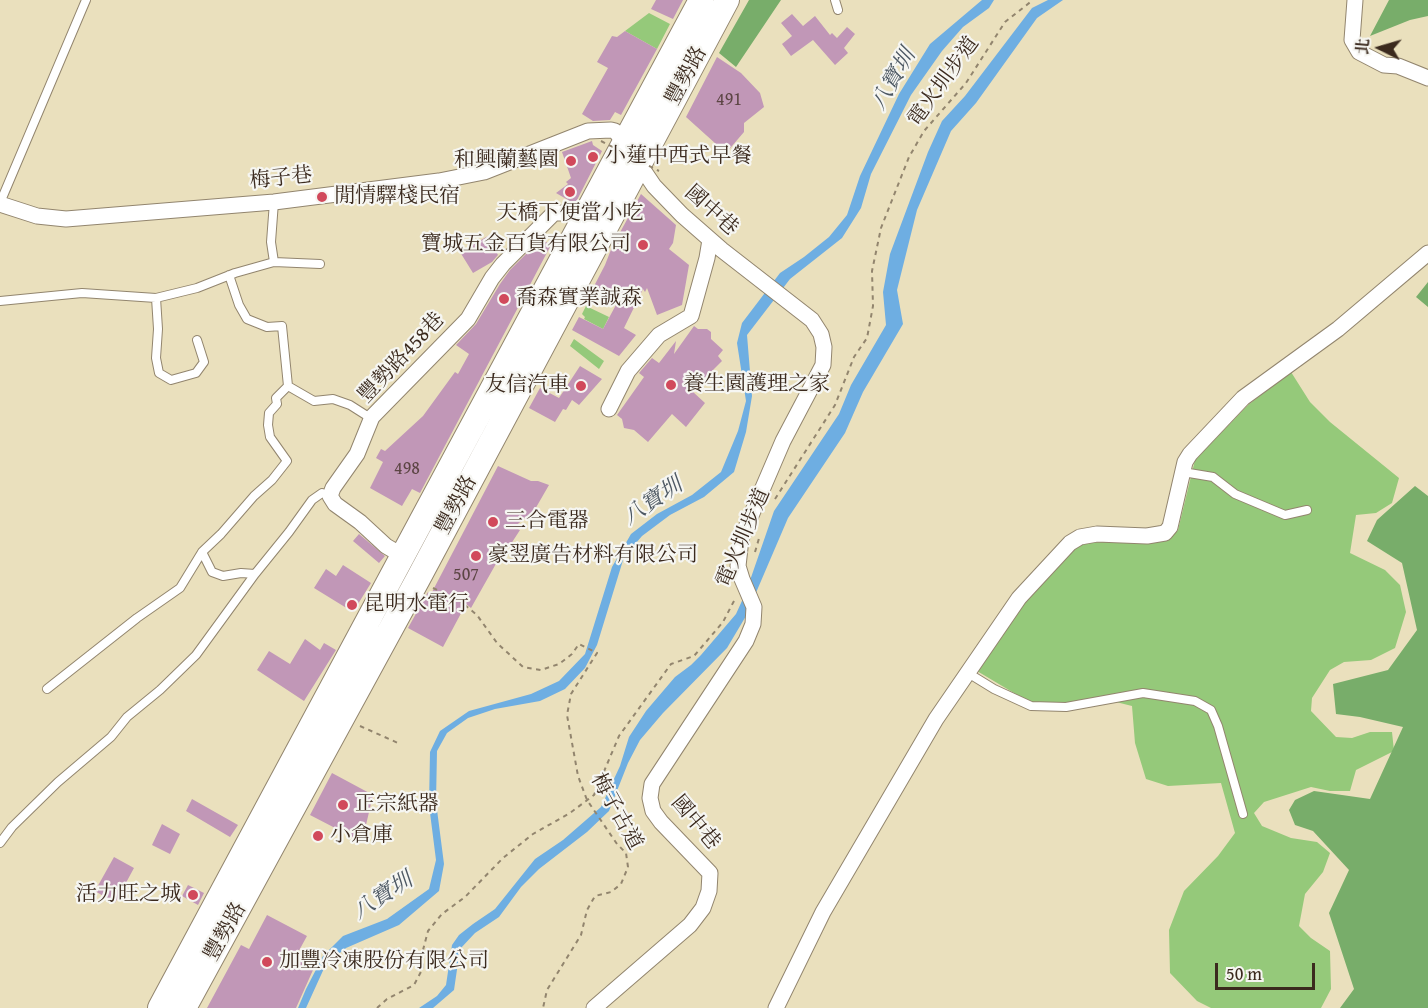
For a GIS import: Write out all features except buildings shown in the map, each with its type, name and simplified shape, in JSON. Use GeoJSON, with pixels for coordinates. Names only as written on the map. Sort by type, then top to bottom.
{"type":"FeatureCollection","features":[{"type":"Feature","properties":{"kind":"main road","name":"豐勢路"},"geometry":{"type":"LineString","coordinates":[[160,1008],[701,0]]}},
{"type":"Feature","properties":{"kind":"main road","name":"豐勢路"},"geometry":{"type":"LineString","coordinates":[[184,1008],[418,579],[649,168],[728,0]]}},
{"type":"Feature","properties":{"kind":"street"},"geometry":{"type":"LineString","coordinates":[[1355,0],[1352,40],[1359,52],[1384,65],[1398,66],[1428,78]]}},
{"type":"Feature","properties":{"kind":"street","name":"梅子巷"},"geometry":{"type":"LineString","coordinates":[[0,204],[37,216],[66,219],[274,202],[440,181],[484,172],[588,131],[603,129],[615,131],[625,143]]}},
{"type":"Feature","properties":{"kind":"street","name":"國中巷"},"geometry":{"type":"LineString","coordinates":[[594,1008],[690,925],[703,908],[710,891],[710,873],[653,811],[650,798],[652,784],[746,641],[753,624],[754,607],[738,566],[741,540],[783,441],[823,364],[824,347],[821,333],[812,320],[682,216],[654,186],[649,168],[625,143]]}},
{"type":"Feature","properties":{"kind":"street","name":"豐勢路458巷"},"geometry":{"type":"LineString","coordinates":[[330,496],[333,488],[357,454],[372,419],[404,383],[468,319],[503,264],[550,213],[567,213],[583,221]]}},
{"type":"Feature","properties":{"kind":"street"},"geometry":{"type":"LineString","coordinates":[[609,409],[628,371],[659,334],[690,316],[710,240]]}},
{"type":"Feature","properties":{"kind":"street"},"geometry":{"type":"LineString","coordinates":[[776,1008],[823,912],[936,719],[1019,598],[1070,543],[1086,535],[1147,536],[1165,533],[1170,527],[1185,462],[1190,454],[1244,398],[1338,329],[1428,253]]}},
{"type":"Feature","properties":{"kind":"street"},"geometry":{"type":"LineString","coordinates":[[330,496],[335,504],[360,522],[386,546],[403,556]]}},
{"type":"Feature","properties":{"kind":"lane","name":"梅子巷"},"geometry":{"type":"LineString","coordinates":[[0,204],[86,0]]}},
{"type":"Feature","properties":{"kind":"lane"},"geometry":{"type":"LineString","coordinates":[[835,0],[838,10]]}},
{"type":"Feature","properties":{"kind":"lane"},"geometry":{"type":"LineString","coordinates":[[274,202],[272,242],[274,262]]}},
{"type":"Feature","properties":{"kind":"lane"},"geometry":{"type":"LineString","coordinates":[[0,301],[82,293],[156,298],[197,288],[229,275],[274,262],[320,264]]}},
{"type":"Feature","properties":{"kind":"lane"},"geometry":{"type":"LineString","coordinates":[[229,275],[239,305],[248,319],[267,327],[282,326],[288,386]]}},
{"type":"Feature","properties":{"kind":"lane"},"geometry":{"type":"LineString","coordinates":[[156,298],[158,329],[156,358],[159,374],[171,380],[196,374],[204,362],[196,340]]}},
{"type":"Feature","properties":{"kind":"lane"},"geometry":{"type":"LineString","coordinates":[[288,386],[314,400],[333,399],[350,405],[372,419]]}},
{"type":"Feature","properties":{"kind":"lane"},"geometry":{"type":"LineString","coordinates":[[47,689],[137,618],[180,588],[202,552],[272,480],[287,461],[270,437],[269,412],[277,404],[276,398],[288,386]]}},
{"type":"Feature","properties":{"kind":"lane"},"geometry":{"type":"LineString","coordinates":[[1183,472],[1213,477],[1235,494],[1285,515],[1307,510]]}},
{"type":"Feature","properties":{"kind":"lane"},"geometry":{"type":"LineString","coordinates":[[0,843],[12,827],[58,782],[111,737],[127,717],[196,656],[312,500],[322,493],[330,496]]}},
{"type":"Feature","properties":{"kind":"lane"},"geometry":{"type":"LineString","coordinates":[[202,552],[212,572],[223,576],[240,573],[255,574]]}},
{"type":"Feature","properties":{"kind":"lane"},"geometry":{"type":"LineString","coordinates":[[968,674],[1031,706],[1066,706],[1143,693],[1195,701],[1211,710],[1218,726],[1243,814]]}},
{"type":"Feature","properties":{"kind":"path","name":"電火圳步道"},"geometry":{"type":"LineString","coordinates":[[771,506],[835,405],[854,357],[867,338],[873,306],[872,271],[881,228],[909,157],[924,131],[966,83],[1005,22],[1033,0]]}},
{"type":"Feature","properties":{"kind":"path"},"geometry":{"type":"LineString","coordinates":[[601,141],[649,168]]}},
{"type":"Feature","properties":{"kind":"path","name":"電火圳步道"},"geometry":{"type":"LineString","coordinates":[[377,1008],[387,999],[414,986],[423,968],[423,950],[428,931],[442,915],[465,897],[503,858],[533,834],[570,813],[594,795],[619,736],[670,664],[694,656],[723,622],[755,550],[760,531]]}},
{"type":"Feature","properties":{"kind":"path","name":"梅子古道"},"geometry":{"type":"LineString","coordinates":[[418,579],[460,602],[477,615],[497,642],[523,667],[541,670],[559,664],[572,654],[579,644],[597,652],[571,694],[567,715],[578,776],[587,800],[617,844],[626,853],[628,867],[621,885],[611,892],[595,896],[587,910],[581,935],[547,990],[543,1008]]}},
{"type":"Feature","properties":{"kind":"path"},"geometry":{"type":"LineString","coordinates":[[355,722],[398,743]]}},
{"type":"Feature","properties":{"kind":"green space"},"geometry":{"type":"Polygon","coordinates":[[[749,0],[781,0],[736,67],[719,53],[749,0]]]}},
{"type":"Feature","properties":{"kind":"green space"},"geometry":{"type":"Polygon","coordinates":[[[1389,0],[1428,0],[1428,16],[1410,20],[1370,36],[1389,0]]]}},
{"type":"Feature","properties":{"kind":"green space"},"geometry":{"type":"Polygon","coordinates":[[[649,13],[670,24],[657,49],[625,31],[649,13]]]}},
{"type":"Feature","properties":{"kind":"green space"},"geometry":{"type":"Polygon","coordinates":[[[1428,282],[1428,307],[1416,297],[1428,282]]]}},
{"type":"Feature","properties":{"kind":"green space"},"geometry":{"type":"Polygon","coordinates":[[[586,306],[609,317],[603,329],[584,319],[582,314],[586,306]]]}},
{"type":"Feature","properties":{"kind":"green space"},"geometry":{"type":"Polygon","coordinates":[[[574,339],[604,361],[599,369],[570,346],[574,339]]]}},
{"type":"Feature","properties":{"kind":"green space"},"geometry":{"type":"Polygon","coordinates":[[[1291,372],[1310,402],[1330,422],[1399,478],[1392,503],[1376,513],[1356,515],[1350,553],[1385,570],[1400,585],[1406,612],[1395,648],[1371,660],[1344,662],[1330,670],[1312,698],[1311,711],[1336,737],[1352,738],[1370,732],[1392,732],[1394,751],[1356,770],[1350,791],[1330,791],[1311,787],[1264,802],[1254,813],[1262,826],[1291,838],[1317,842],[1330,853],[1323,872],[1305,894],[1299,926],[1311,938],[1330,951],[1331,989],[1321,1008],[1211,1008],[1197,1001],[1170,973],[1169,930],[1184,891],[1218,856],[1235,833],[1221,783],[1168,786],[1146,779],[1135,743],[1132,706],[1116,702],[1073,710],[1053,711],[1024,699],[977,671],[1024,603],[1080,543],[1168,539],[1178,530],[1195,460],[1248,405],[1291,372]]]}},
{"type":"Feature","properties":{"kind":"green space"},"geometry":{"type":"Polygon","coordinates":[[[1415,486],[1428,496],[1428,1008],[1340,1008],[1354,989],[1329,913],[1349,870],[1313,831],[1295,825],[1289,810],[1295,800],[1314,791],[1370,799],[1403,727],[1336,714],[1333,684],[1388,670],[1417,630],[1402,563],[1367,541],[1377,520],[1415,486]]]}},
{"type":"Feature","properties":{"kind":"water","name":"八寶圳"},"geometry":{"type":"Polygon","coordinates":[[[982,0],[994,0],[989,8],[963,27],[942,51],[911,95],[871,174],[861,208],[842,238],[790,279],[747,335],[752,396],[746,432],[734,472],[704,497],[670,515],[642,536],[624,557],[597,645],[585,668],[565,689],[540,701],[495,709],[468,718],[447,733],[437,751],[436,802],[444,864],[439,891],[399,925],[346,948],[326,964],[306,1008],[298,1008],[323,956],[343,936],[387,919],[429,889],[436,860],[429,805],[430,752],[440,731],[469,711],[531,694],[559,681],[585,654],[612,567],[631,534],[657,514],[692,495],[721,472],[738,431],[746,401],[737,343],[742,323],[780,273],[829,237],[847,215],[860,176],[899,94],[930,44],[982,0]]]}},
{"type":"Feature","properties":{"kind":"water","name":"八寶圳"},"geometry":{"type":"Polygon","coordinates":[[[1048,0],[1063,0],[1037,18],[976,103],[951,131],[917,210],[897,290],[903,324],[863,392],[845,433],[788,518],[746,616],[727,648],[663,713],[640,740],[609,811],[587,832],[539,869],[521,887],[499,917],[475,933],[460,949],[454,990],[433,1008],[419,1008],[437,996],[446,985],[452,945],[459,935],[495,909],[535,859],[563,840],[601,807],[620,766],[629,737],[646,711],[675,677],[701,655],[736,614],[774,511],[839,414],[851,385],[886,325],[883,292],[890,254],[942,121],[965,96],[1032,8],[1048,0]]]}},
{"type":"Feature","properties":{"kind":"place","name":"小蓮中西式早餐"},"geometry":{"type":"Point","coordinates":[593,157]}},
{"type":"Feature","properties":{"kind":"place","name":"和興蘭藝園"},"geometry":{"type":"Point","coordinates":[571,161]}},
{"type":"Feature","properties":{"kind":"place","name":"天橋下便當小吃"},"geometry":{"type":"Point","coordinates":[570,192]}},
{"type":"Feature","properties":{"kind":"place","name":"閒情驛棧民宿"},"geometry":{"type":"Point","coordinates":[322,197]}},
{"type":"Feature","properties":{"kind":"place","name":"寶城五金百貨有限公司"},"geometry":{"type":"Point","coordinates":[643,245]}},
{"type":"Feature","properties":{"kind":"place","name":"喬森實業誠森"},"geometry":{"type":"Point","coordinates":[504,299]}},
{"type":"Feature","properties":{"kind":"place","name":"養生園護理之家"},"geometry":{"type":"Point","coordinates":[671,385]}},
{"type":"Feature","properties":{"kind":"place","name":"友信汽車"},"geometry":{"type":"Point","coordinates":[581,386]}},
{"type":"Feature","properties":{"kind":"place","name":"三合電器"},"geometry":{"type":"Point","coordinates":[493,522]}},
{"type":"Feature","properties":{"kind":"place","name":"豪翌廣告材料有限公司"},"geometry":{"type":"Point","coordinates":[476,556]}},
{"type":"Feature","properties":{"kind":"place","name":"昆明水電行"},"geometry":{"type":"Point","coordinates":[352,605]}},
{"type":"Feature","properties":{"kind":"place","name":"正宗紙器"},"geometry":{"type":"Point","coordinates":[343,805]}},
{"type":"Feature","properties":{"kind":"place","name":"小倉庫"},"geometry":{"type":"Point","coordinates":[318,836]}},
{"type":"Feature","properties":{"kind":"place","name":"活力旺之城"},"geometry":{"type":"Point","coordinates":[193,895]}},
{"type":"Feature","properties":{"kind":"place","name":"加豐冷凍股份有限公司"},"geometry":{"type":"Point","coordinates":[267,962]}}]}
